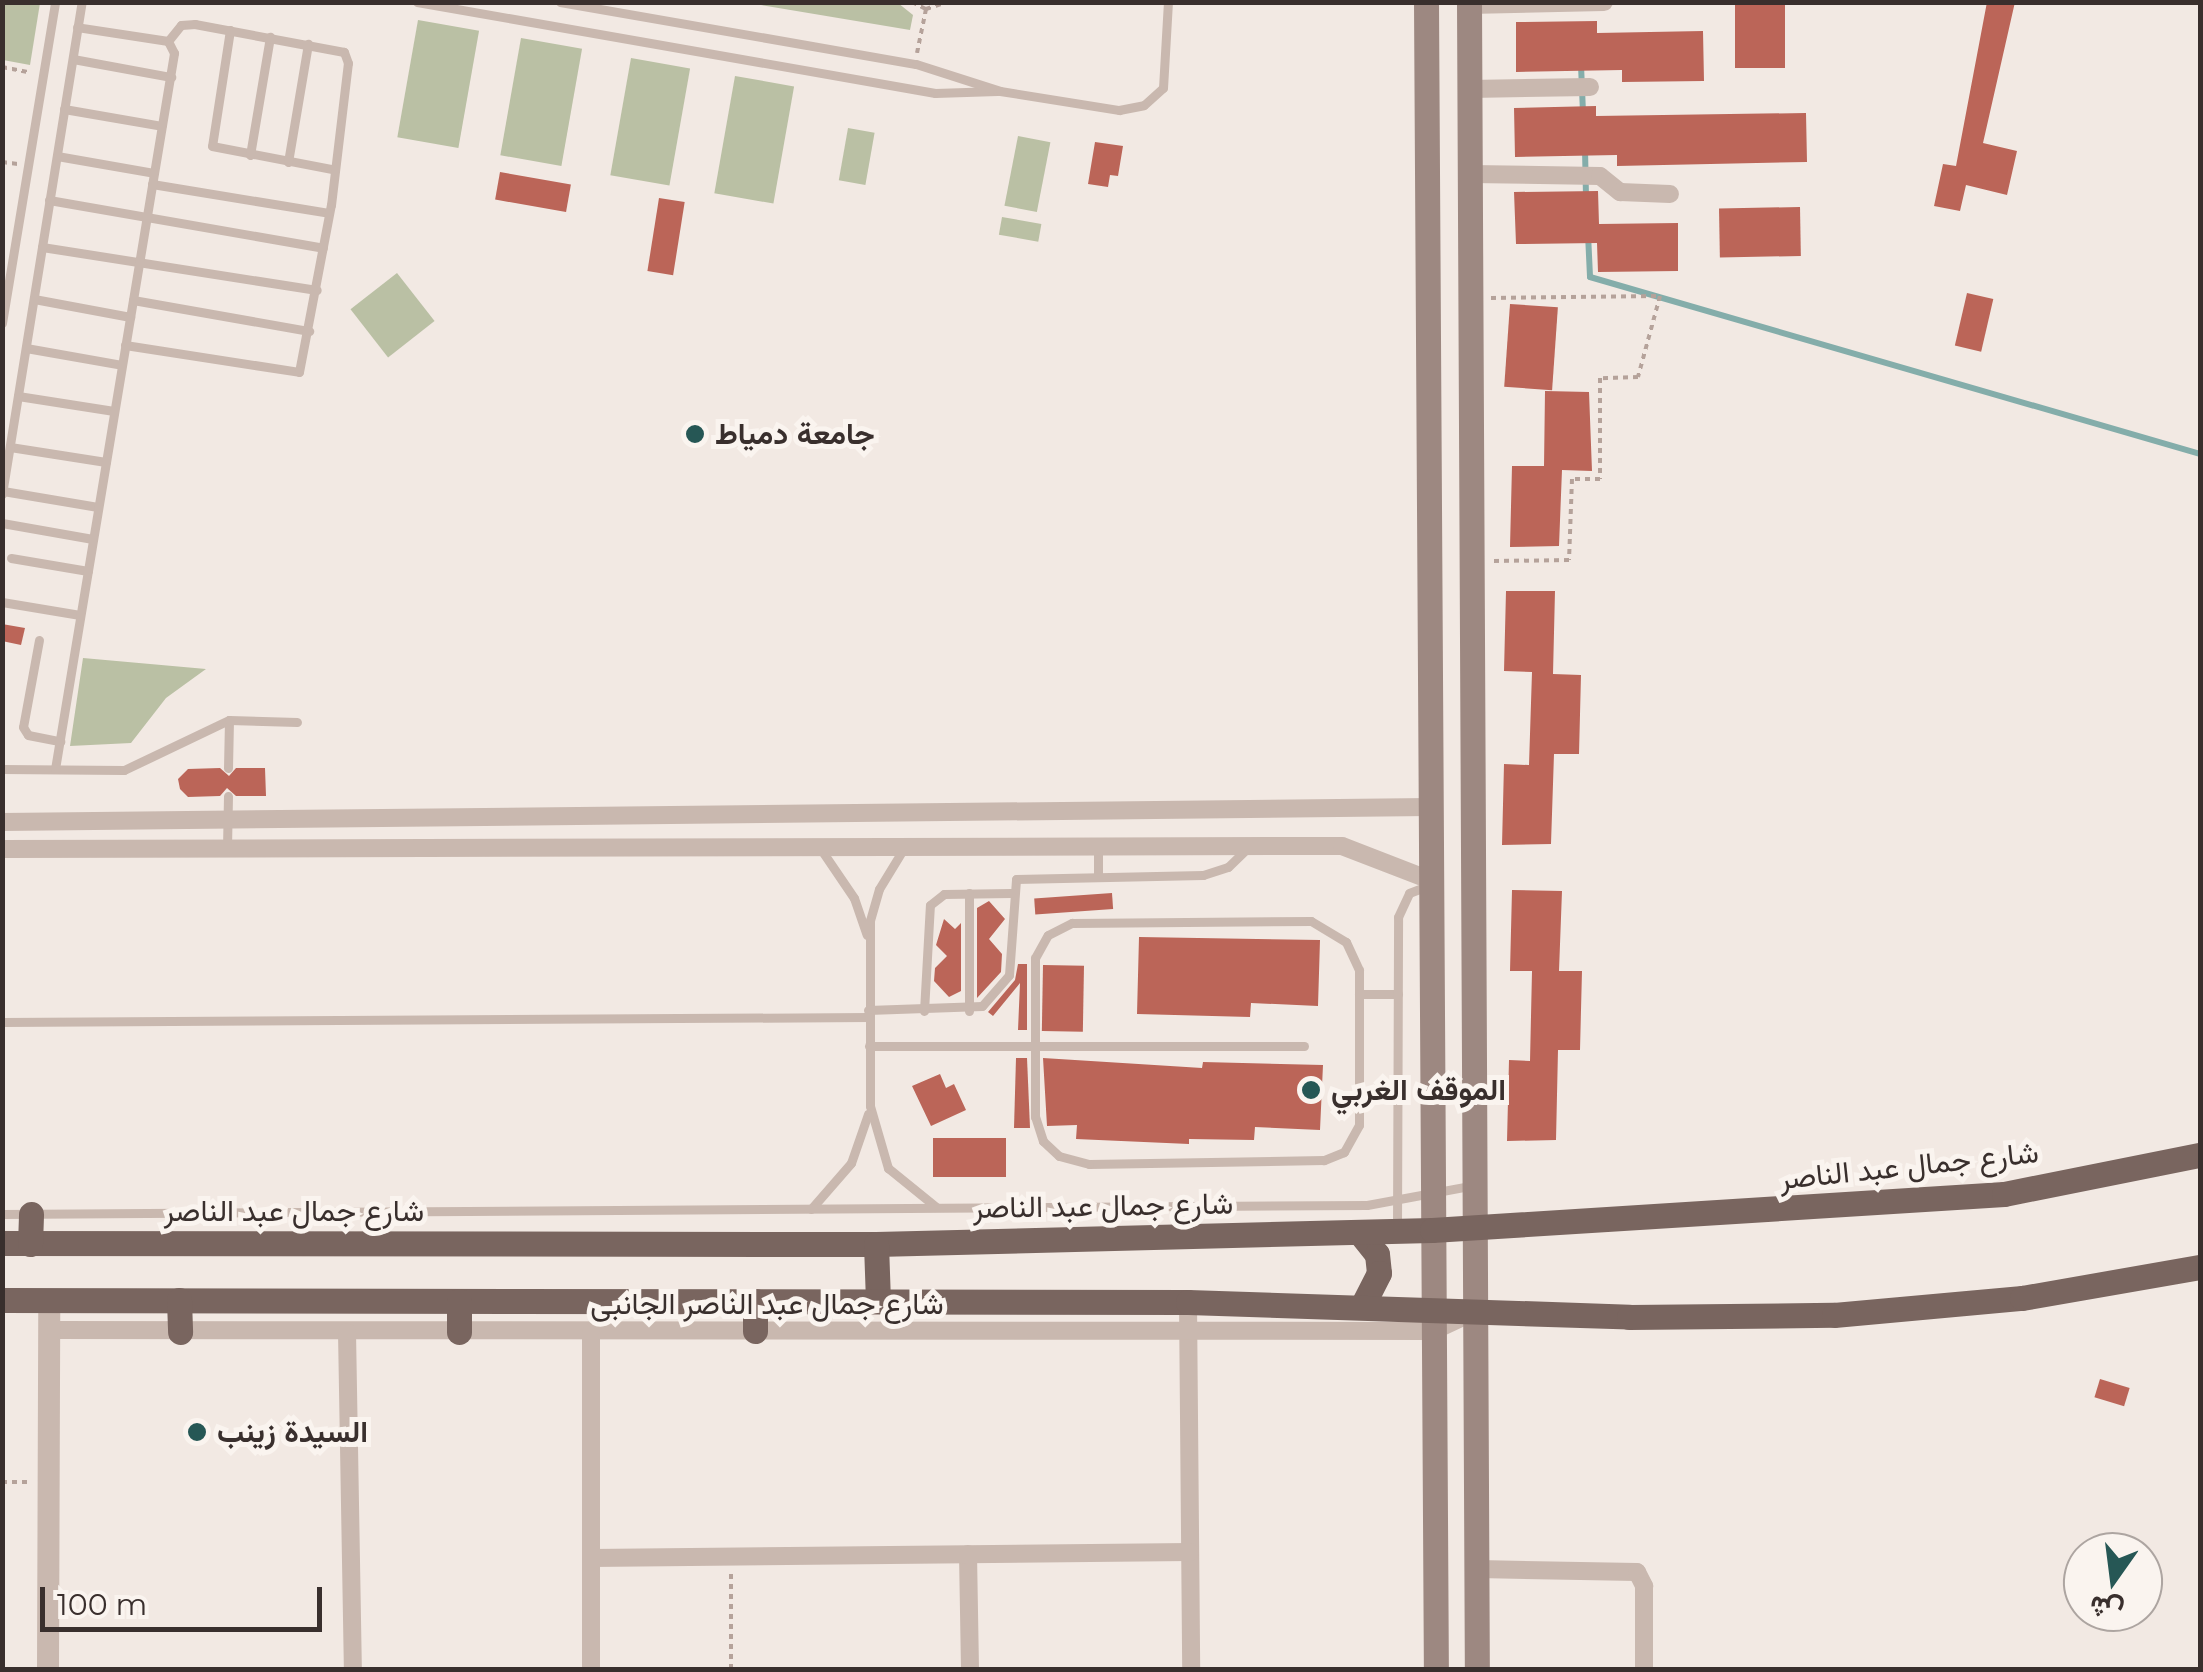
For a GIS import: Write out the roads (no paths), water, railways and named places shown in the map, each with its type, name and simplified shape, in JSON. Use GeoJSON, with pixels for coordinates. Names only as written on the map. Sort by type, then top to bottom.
{"type":"FeatureCollection","features":[{"type":"Feature","properties":{"kind":"main road"},"geometry":{"type":"LineString","coordinates":[[1426,2],[1436,1670]]}},
{"type":"Feature","properties":{"kind":"main road"},"geometry":{"type":"LineString","coordinates":[[1470,4],[1479,1228],[1478,1670]]}},
{"type":"Feature","properties":{"kind":"main road","name":"شارع جمال عبد الناصر"},"geometry":{"type":"LineString","coordinates":[[2,1244],[876,1244],[1432,1230],[2004,1194],[2200,1155]]}},
{"type":"Feature","properties":{"kind":"main road"},"geometry":{"type":"LineString","coordinates":[[30,1244],[31,1214]]}},
{"type":"Feature","properties":{"kind":"main road"},"geometry":{"type":"LineString","coordinates":[[1359,1232],[1376,1254],[1380,1273],[1362,1306]]}},
{"type":"Feature","properties":{"kind":"main road"},"geometry":{"type":"LineString","coordinates":[[876,1244],[878,1301]]}},
{"type":"Feature","properties":{"kind":"main road"},"geometry":{"type":"LineString","coordinates":[[2,1300],[1188,1302],[1362,1306],[1433,1320],[1479,1309],[1630,1317],[1834,1315],[2022,1298],[2200,1267]]}},
{"type":"Feature","properties":{"kind":"main road"},"geometry":{"type":"LineString","coordinates":[[179,1300],[180,1332]]}},
{"type":"Feature","properties":{"kind":"main road"},"geometry":{"type":"LineString","coordinates":[[458,1300],[459,1332]]}},
{"type":"Feature","properties":{"kind":"main road"},"geometry":{"type":"LineString","coordinates":[[756,1301],[756,1331]]}},
{"type":"Feature","properties":{"kind":"street"},"geometry":{"type":"LineString","coordinates":[[1470,4],[1604,2]]}},
{"type":"Feature","properties":{"kind":"street"},"geometry":{"type":"LineString","coordinates":[[1470,89],[1590,87]]}},
{"type":"Feature","properties":{"kind":"street"},"geometry":{"type":"LineString","coordinates":[[1470,174],[1600,176],[1620,192],[1670,194]]}},
{"type":"Feature","properties":{"kind":"street"},"geometry":{"type":"LineString","coordinates":[[2,822],[1429,806]]}},
{"type":"Feature","properties":{"kind":"street"},"geometry":{"type":"LineString","coordinates":[[2,849],[1342,846],[1430,882]]}},
{"type":"Feature","properties":{"kind":"street"},"geometry":{"type":"LineString","coordinates":[[48,1670],[49,1300]]}},
{"type":"Feature","properties":{"kind":"street"},"geometry":{"type":"LineString","coordinates":[[1188,1302],[1191,1670]]}},
{"type":"Feature","properties":{"kind":"street","name":"شارع جمال عبد الناصر الجانبى"},"geometry":{"type":"LineString","coordinates":[[49,1330],[1188,1331],[1433,1320]]}},
{"type":"Feature","properties":{"kind":"street"},"geometry":{"type":"LineString","coordinates":[[347,1332],[353,1670]]}},
{"type":"Feature","properties":{"kind":"street"},"geometry":{"type":"LineString","coordinates":[[590,1670],[591,1332]]}},
{"type":"Feature","properties":{"kind":"street"},"geometry":{"type":"LineString","coordinates":[[591,1558],[1190,1552]]}},
{"type":"Feature","properties":{"kind":"street"},"geometry":{"type":"LineString","coordinates":[[968,1554],[970,1670]]}},
{"type":"Feature","properties":{"kind":"street"},"geometry":{"type":"LineString","coordinates":[[1478,1569],[1638,1572],[1644,1586],[1644,1670]]}},
{"type":"Feature","properties":{"kind":"lane"},"geometry":{"type":"LineString","coordinates":[[2,323],[55,2]]}},
{"type":"Feature","properties":{"kind":"lane"},"geometry":{"type":"LineString","coordinates":[[82,2],[3,492],[98,507]]}},
{"type":"Feature","properties":{"kind":"lane"},"geometry":{"type":"LineString","coordinates":[[417,2],[934,92],[1000,91]]}},
{"type":"Feature","properties":{"kind":"lane"},"geometry":{"type":"LineString","coordinates":[[560,2],[916,64],[1000,91],[1120,110],[1144,105],[1167,76],[1168,2]]}},
{"type":"Feature","properties":{"kind":"lane"},"geometry":{"type":"LineString","coordinates":[[125,345],[296,374],[309,331],[329,213],[348,59],[340,50],[188,23],[168,41]]}},
{"type":"Feature","properties":{"kind":"lane"},"geometry":{"type":"LineString","coordinates":[[78,26],[168,41]]}},
{"type":"Feature","properties":{"kind":"lane"},"geometry":{"type":"LineString","coordinates":[[230,30],[211,144],[332,169]]}},
{"type":"Feature","properties":{"kind":"lane"},"geometry":{"type":"LineString","coordinates":[[250,155],[270,37]]}},
{"type":"Feature","properties":{"kind":"lane"},"geometry":{"type":"LineString","coordinates":[[55,769],[171,77],[174,53],[168,41]]}},
{"type":"Feature","properties":{"kind":"lane"},"geometry":{"type":"LineString","coordinates":[[288,162],[308,44]]}},
{"type":"Feature","properties":{"kind":"lane"},"geometry":{"type":"LineString","coordinates":[[72,60],[171,77]]}},
{"type":"Feature","properties":{"kind":"lane"},"geometry":{"type":"LineString","coordinates":[[64,109],[162,126]]}},
{"type":"Feature","properties":{"kind":"lane"},"geometry":{"type":"LineString","coordinates":[[57,156],[329,213]]}},
{"type":"Feature","properties":{"kind":"lane"},"geometry":{"type":"LineString","coordinates":[[49,200],[323,248]]}},
{"type":"Feature","properties":{"kind":"lane"},"geometry":{"type":"LineString","coordinates":[[42,247],[316,290]]}},
{"type":"Feature","properties":{"kind":"lane"},"geometry":{"type":"LineString","coordinates":[[34,300],[130,316]]}},
{"type":"Feature","properties":{"kind":"lane"},"geometry":{"type":"LineString","coordinates":[[132,300],[309,331]]}},
{"type":"Feature","properties":{"kind":"lane"},"geometry":{"type":"LineString","coordinates":[[26,348],[122,365]]}},
{"type":"Feature","properties":{"kind":"lane"},"geometry":{"type":"LineString","coordinates":[[18,396],[114,411]]}},
{"type":"Feature","properties":{"kind":"lane"},"geometry":{"type":"LineString","coordinates":[[10,447],[106,462]]}},
{"type":"Feature","properties":{"kind":"lane"},"geometry":{"type":"LineString","coordinates":[[2,523],[93,539]]}},
{"type":"Feature","properties":{"kind":"lane"},"geometry":{"type":"LineString","coordinates":[[11,558],[88,572]]}},
{"type":"Feature","properties":{"kind":"lane"},"geometry":{"type":"LineString","coordinates":[[2,602],[80,616]]}},
{"type":"Feature","properties":{"kind":"lane"},"geometry":{"type":"LineString","coordinates":[[39,640],[24,727],[28,735],[60,740]]}},
{"type":"Feature","properties":{"kind":"lane"},"geometry":{"type":"LineString","coordinates":[[2,768],[135,768],[229,720],[297,722]]}},
{"type":"Feature","properties":{"kind":"lane"},"geometry":{"type":"LineString","coordinates":[[228,768],[229,720]]}},
{"type":"Feature","properties":{"kind":"lane"},"geometry":{"type":"LineString","coordinates":[[227,848],[228,796]]}},
{"type":"Feature","properties":{"kind":"lane"},"geometry":{"type":"LineString","coordinates":[[2,1022],[968,1011],[982,1006],[1009,975],[1011,893],[1021,877],[1211,874],[1251,844]]}},
{"type":"Feature","properties":{"kind":"lane"},"geometry":{"type":"LineString","coordinates":[[1098,845],[1098,876]]}},
{"type":"Feature","properties":{"kind":"lane"},"geometry":{"type":"LineString","coordinates":[[818,846],[854,898],[868,938]]}},
{"type":"Feature","properties":{"kind":"lane"},"geometry":{"type":"LineString","coordinates":[[906,846],[879,889],[868,938],[870,1106],[888,1168],[939,1208]]}},
{"type":"Feature","properties":{"kind":"lane"},"geometry":{"type":"LineString","coordinates":[[1397,1231],[1399,908],[1409,892],[1430,882]]}},
{"type":"Feature","properties":{"kind":"lane"},"geometry":{"type":"LineString","coordinates":[[968,893],[968,1011]]}},
{"type":"Feature","properties":{"kind":"lane"},"geometry":{"type":"LineString","coordinates":[[924,1011],[926,913],[944,894],[1011,893]]}},
{"type":"Feature","properties":{"kind":"lane"},"geometry":{"type":"LineString","coordinates":[[1311,921],[1330,928],[1352,950],[1359,994],[1359,1125],[1352,1144],[1324,1160],[1068,1161],[1050,1150],[1036,1126],[1035,1046],[1038,949],[1055,929],[1072,923],[1311,921]]}},
{"type":"Feature","properties":{"kind":"lane"},"geometry":{"type":"LineString","coordinates":[[1359,994],[1398,994]]}},
{"type":"Feature","properties":{"kind":"lane"},"geometry":{"type":"LineString","coordinates":[[869,1046],[1304,1046]]}},
{"type":"Feature","properties":{"kind":"lane"},"geometry":{"type":"LineString","coordinates":[[812,1208],[851,1163],[870,1106]]}},
{"type":"Feature","properties":{"kind":"lane"},"geometry":{"type":"LineString","coordinates":[[2,1214],[939,1208],[1398,1200],[1477,1184]]}},
{"type":"Feature","properties":{"kind":"waterway"},"geometry":{"type":"LineString","coordinates":[[1581,65],[1583,112]]}},
{"type":"Feature","properties":{"kind":"waterway"},"geometry":{"type":"LineString","coordinates":[[1585,149],[1586,197]]}},
{"type":"Feature","properties":{"kind":"waterway"},"geometry":{"type":"LineString","coordinates":[[1588,234],[1590,277],[2200,454]]}},
{"type":"Feature","properties":{"kind":"place","name":"جامعة دمياط"},"geometry":{"type":"Point","coordinates":[695,434]}},
{"type":"Feature","properties":{"kind":"place","name":"الموقف الغربي"},"geometry":{"type":"Point","coordinates":[1311,1090]}},
{"type":"Feature","properties":{"kind":"place","name":"السيدة زينب"},"geometry":{"type":"Point","coordinates":[197,1432]}}]}
